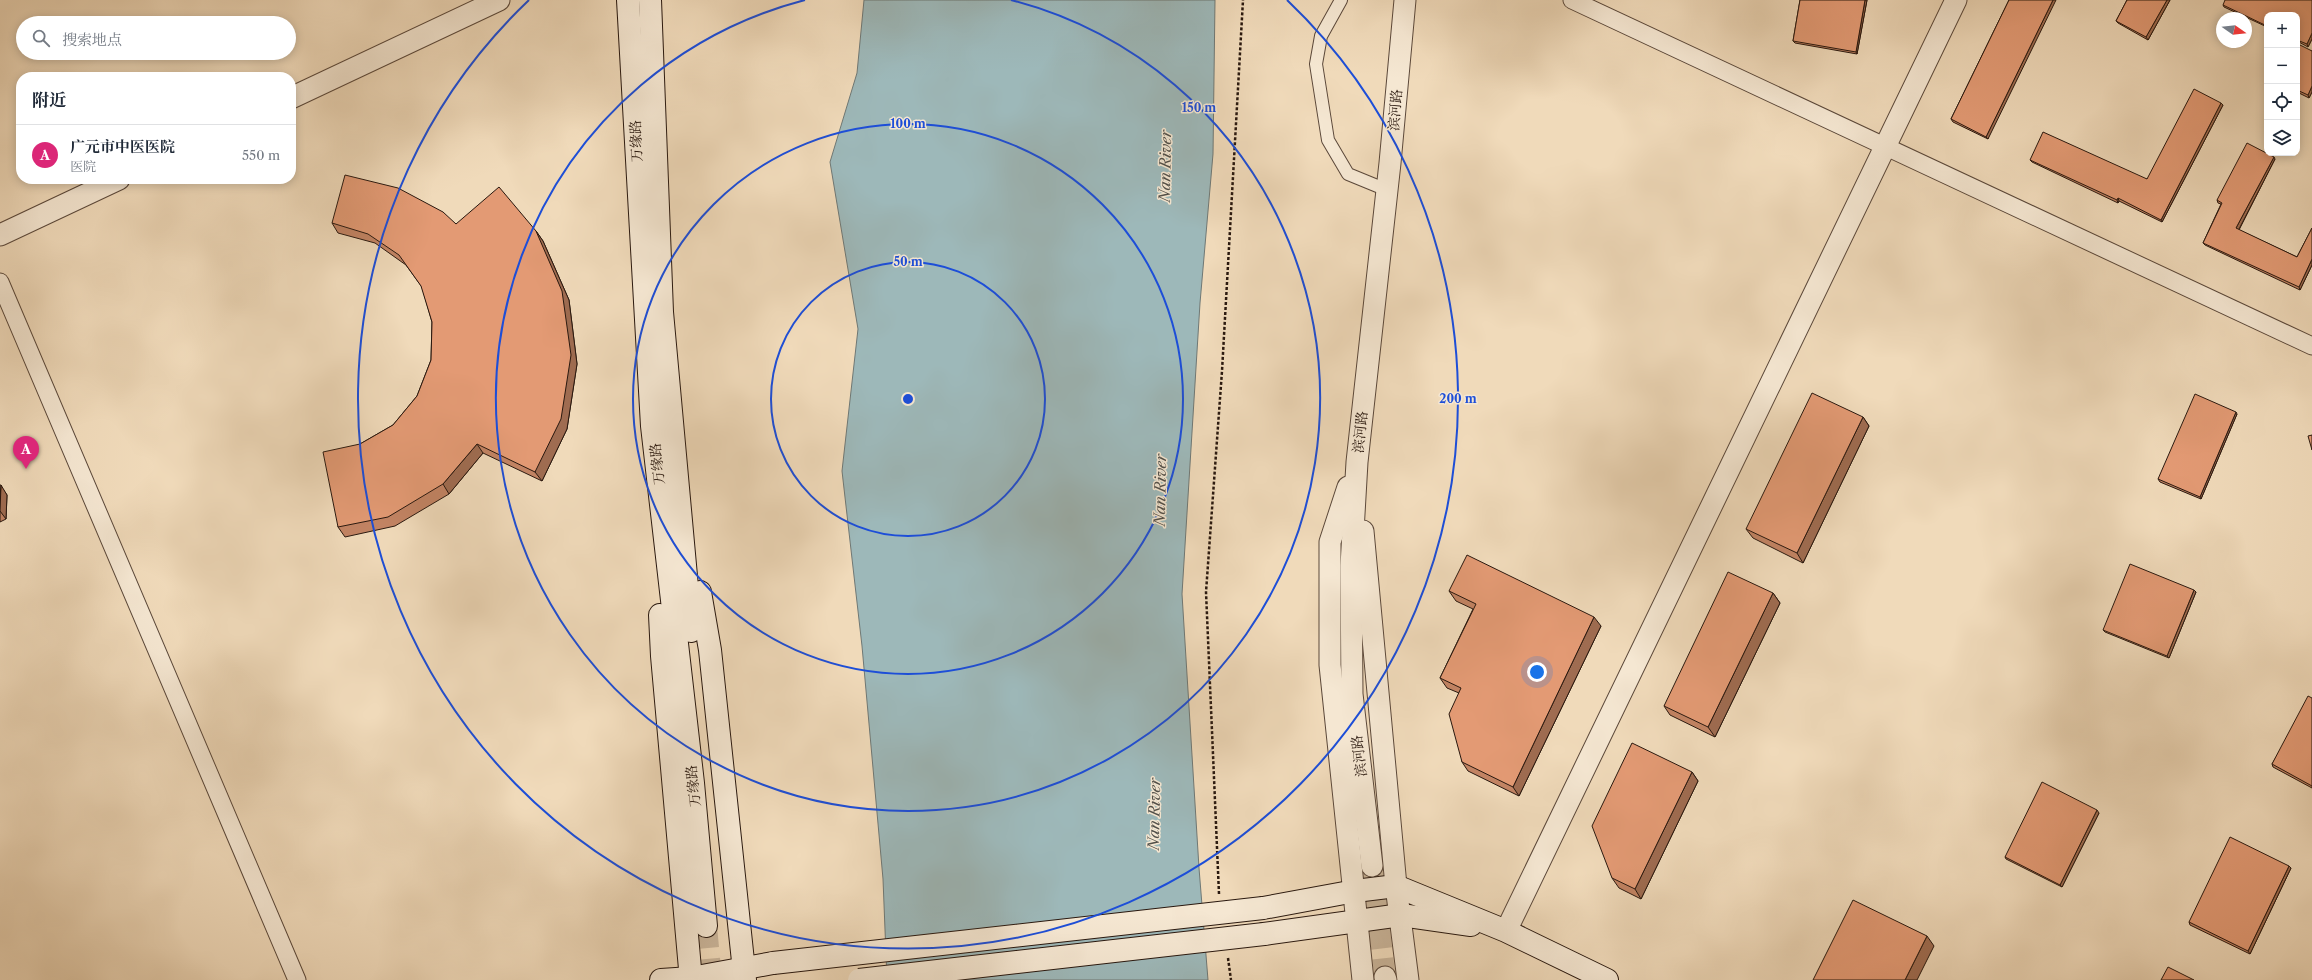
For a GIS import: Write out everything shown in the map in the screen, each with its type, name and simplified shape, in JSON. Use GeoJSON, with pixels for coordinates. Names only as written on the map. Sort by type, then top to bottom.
{"type":"FeatureCollection","features":[{"type":"Feature","properties":{"kind":"main road","name":"万缘路"},"geometry":{"type":"LineString","coordinates":[[628,0],[652,426],[693,783],[713,926],[662,312],[650,0]]}},
{"type":"Feature","properties":{"kind":"main road"},"geometry":{"type":"LineString","coordinates":[[668,391],[710,650],[744,974]]}},
{"type":"Feature","properties":{"kind":"main road"},"geometry":{"type":"LineString","coordinates":[[652,426],[662,656],[691,979]]}},
{"type":"Feature","properties":{"kind":"main road"},"geometry":{"type":"LineString","coordinates":[[661,980],[744,974],[772,963],[1263,908],[1355,891],[1396,886],[1506,930],[1607,980]]}},
{"type":"Feature","properties":{"kind":"main road"},"geometry":{"type":"LineString","coordinates":[[859,980],[1264,934],[1401,915],[1506,930]]}},
{"type":"Feature","properties":{"kind":"street"},"geometry":{"type":"LineString","coordinates":[[296,96],[499,0]]}},
{"type":"Feature","properties":{"kind":"street"},"geometry":{"type":"LineString","coordinates":[[1341,0],[1321,36],[1316,64],[1328,140],[1348,174],[1387,190]]}},
{"type":"Feature","properties":{"kind":"street","name":"滨河路"},"geometry":{"type":"LineString","coordinates":[[1372,866],[1352,694],[1351,566],[1356,462],[1387,190],[1404,0]]}},
{"type":"Feature","properties":{"kind":"street"},"geometry":{"type":"LineString","coordinates":[[1572,0],[2312,346]]}},
{"type":"Feature","properties":{"kind":"street"},"geometry":{"type":"LineString","coordinates":[[1506,930],[1956,0]]}},
{"type":"Feature","properties":{"kind":"street"},"geometry":{"type":"LineString","coordinates":[[0,235],[108,184]]}},
{"type":"Feature","properties":{"kind":"street"},"geometry":{"type":"LineString","coordinates":[[0,282],[297,980]]}},
{"type":"Feature","properties":{"kind":"street"},"geometry":{"type":"LineString","coordinates":[[1356,462],[1396,886],[1401,915],[1408,980]]}},
{"type":"Feature","properties":{"kind":"street"},"geometry":{"type":"LineString","coordinates":[[1356,462],[1330,542],[1330,665],[1355,891],[1363,980]]}},
{"type":"Feature","properties":{"kind":"path"},"geometry":{"type":"LineString","coordinates":[[1220,900],[1206,592],[1222,378],[1244,0]]}},
{"type":"Feature","properties":{"kind":"path"},"geometry":{"type":"LineString","coordinates":[[1227,951],[1231,980]]}},
{"type":"Feature","properties":{"kind":"water","name":"Nan River"},"geometry":{"type":"Polygon","coordinates":[[[864,0],[1215,0],[1213,154],[1200,303],[1182,594],[1199,868],[1208,980],[887,980],[883,879],[862,646],[842,471],[858,329],[830,162],[857,73],[864,0]]]}},
{"type":"Feature","properties":{"kind":"building"},"geometry":{"type":"Polygon","coordinates":[[[1800,0],[1865,0],[1856,52],[1793,41],[1800,0]]]}},
{"type":"Feature","properties":{"kind":"building"},"geometry":{"type":"Polygon","coordinates":[[[2009,0],[2053,0],[1986,137],[1951,119],[2009,0]]]}},
{"type":"Feature","properties":{"kind":"building"},"geometry":{"type":"Polygon","coordinates":[[[2127,0],[2167,0],[2146,37],[2116,21],[2127,0]]]}},
{"type":"Feature","properties":{"kind":"building"},"geometry":{"type":"Polygon","coordinates":[[[2225,0],[2312,0],[2312,33],[2307,44],[2300,41],[2300,12],[2264,12],[2264,25],[2252,19],[2252,12],[2238,12],[2223,5],[2225,0]]]}},
{"type":"Feature","properties":{"kind":"building"},"geometry":{"type":"Polygon","coordinates":[[[2300,45],[2312,51],[2312,86],[2308,95],[2300,91],[2300,45]]]}},
{"type":"Feature","properties":{"kind":"building"},"geometry":{"type":"Polygon","coordinates":[[[2194,89],[2221,103],[2161,220],[2118,198],[2117,200],[2030,160],[2043,132],[2147,179],[2194,89]]]}},
{"type":"Feature","properties":{"kind":"building"},"geometry":{"type":"Polygon","coordinates":[[[2247,143],[2264,152],[2264,156],[2274,157],[2236,228],[2297,257],[2312,228],[2312,259],[2299,287],[2203,243],[2222,203],[2217,200],[2247,143]]]}},
{"type":"Feature","properties":{"kind":"building"},"geometry":{"type":"Polygon","coordinates":[[[345,175],[398,188],[443,212],[456,224],[499,187],[536,231],[562,291],[571,355],[561,419],[535,472],[477,444],[443,484],[388,517],[338,527],[323,452],[360,444],[393,425],[417,396],[431,360],[432,322],[421,286],[399,255],[368,234],[332,223],[345,175]]]}},
{"type":"Feature","properties":{"kind":"building"},"geometry":{"type":"Polygon","coordinates":[[[1812,393],[1863,417],[1797,553],[1746,529],[1812,393]]]}},
{"type":"Feature","properties":{"kind":"building"},"geometry":{"type":"Polygon","coordinates":[[[2195,394],[2236,412],[2200,497],[2158,479],[2195,394]]]}},
{"type":"Feature","properties":{"kind":"building"},"geometry":{"type":"Polygon","coordinates":[[[2312,435],[2312,450],[2308,436],[2312,435]]]}},
{"type":"Feature","properties":{"kind":"building"},"geometry":{"type":"Polygon","coordinates":[[[1467,555],[1594,617],[1513,787],[1462,762],[1449,714],[1461,688],[1440,678],[1476,604],[1449,591],[1467,555]]]}},
{"type":"Feature","properties":{"kind":"building"},"geometry":{"type":"Polygon","coordinates":[[[2130,564],[2194,590],[2167,656],[2103,630],[2130,564]]]}},
{"type":"Feature","properties":{"kind":"building"},"geometry":{"type":"Polygon","coordinates":[[[1728,572],[1773,593],[1708,727],[1664,706],[1728,572]]]}},
{"type":"Feature","properties":{"kind":"building"},"geometry":{"type":"Polygon","coordinates":[[[2308,696],[2312,698],[2312,786],[2272,764],[2308,696]]]}},
{"type":"Feature","properties":{"kind":"building"},"geometry":{"type":"Polygon","coordinates":[[[1632,743],[1692,772],[1635,889],[1612,878],[1592,826],[1632,743]]]}},
{"type":"Feature","properties":{"kind":"building"},"geometry":{"type":"Polygon","coordinates":[[[2042,782],[2097,810],[2060,885],[2005,857],[2042,782]]]}},
{"type":"Feature","properties":{"kind":"building"},"geometry":{"type":"Polygon","coordinates":[[[2230,837],[2289,866],[2248,951],[2189,922],[2230,837]]]}},
{"type":"Feature","properties":{"kind":"building"},"geometry":{"type":"Polygon","coordinates":[[[1853,900],[1927,936],[1905,980],[1813,980],[1853,900]]]}},
{"type":"Feature","properties":{"kind":"building"},"geometry":{"type":"Polygon","coordinates":[[[2168,967],[2194,980],[2161,980],[2168,967]]]}},
{"type":"Feature","properties":{"kind":"tunnel"},"geometry":{"type":"LineString","coordinates":[[1372,866],[1385,977]]}},
{"type":"Feature","properties":{"kind":"tunnel"},"geometry":{"type":"LineString","coordinates":[[706,926],[711,980]]}},
{"type":"Feature","properties":{"kind":"place","name":"广元市中医医院"},"geometry":{"type":"Point","coordinates":[26,469]}}]}
